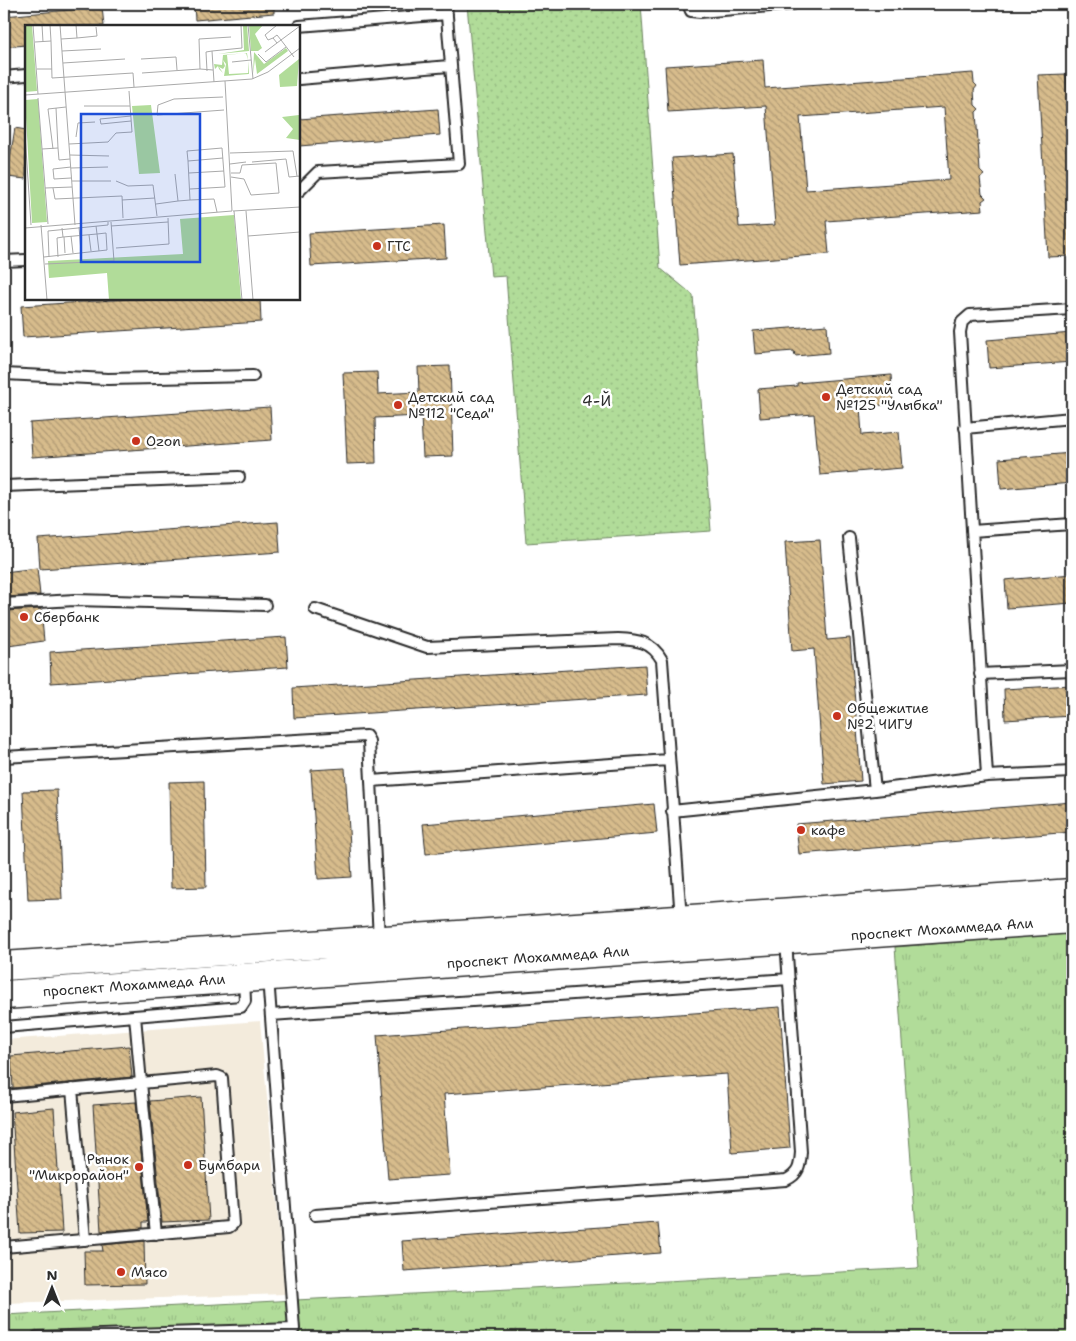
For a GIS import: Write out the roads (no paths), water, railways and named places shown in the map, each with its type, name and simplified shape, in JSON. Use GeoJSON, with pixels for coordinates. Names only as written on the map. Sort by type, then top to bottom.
{"type":"FeatureCollection","features":[{"type":"Feature","properties":{"kind":"main road","name":"проспект Мохаммеда Али"},"geometry":{"type":"LineString","coordinates":[[4,966],[1072,893]]}},
{"type":"Feature","properties":{"kind":"main road","name":"проспект Мохаммеда Али"},"geometry":{"type":"LineString","coordinates":[[4,995],[1072,919]]}},
{"type":"Feature","properties":{"kind":"lane"},"geometry":{"type":"LineString","coordinates":[[688,4],[691,10],[700,12],[793,4]]}},
{"type":"Feature","properties":{"kind":"lane"},"geometry":{"type":"LineString","coordinates":[[300,26],[446,9],[459,164],[318,172],[300,190]]}},
{"type":"Feature","properties":{"kind":"lane"},"geometry":{"type":"LineString","coordinates":[[300,79],[450,66]]}},
{"type":"Feature","properties":{"kind":"lane"},"geometry":{"type":"LineString","coordinates":[[4,77],[25,75]]}},
{"type":"Feature","properties":{"kind":"lane"},"geometry":{"type":"LineString","coordinates":[[4,261],[25,260]]}},
{"type":"Feature","properties":{"kind":"lane"},"geometry":{"type":"LineString","coordinates":[[986,776],[960,332],[962,322],[970,315],[1072,309]]}},
{"type":"Feature","properties":{"kind":"lane"},"geometry":{"type":"LineString","coordinates":[[4,374],[108,379],[253,376]]}},
{"type":"Feature","properties":{"kind":"lane"},"geometry":{"type":"LineString","coordinates":[[965,428],[1072,418]]}},
{"type":"Feature","properties":{"kind":"lane"},"geometry":{"type":"LineString","coordinates":[[4,486],[239,477]]}},
{"type":"Feature","properties":{"kind":"lane"},"geometry":{"type":"LineString","coordinates":[[972,531],[1072,524]]}},
{"type":"Feature","properties":{"kind":"lane"},"geometry":{"type":"LineString","coordinates":[[849,538],[875,790]]}},
{"type":"Feature","properties":{"kind":"lane"},"geometry":{"type":"LineString","coordinates":[[4,604],[74,600],[265,606]]}},
{"type":"Feature","properties":{"kind":"lane"},"geometry":{"type":"LineString","coordinates":[[314,608],[427,647],[618,639],[638,640],[648,643],[662,660],[681,920]]}},
{"type":"Feature","properties":{"kind":"lane"},"geometry":{"type":"LineString","coordinates":[[980,674],[1072,670]]}},
{"type":"Feature","properties":{"kind":"lane"},"geometry":{"type":"LineString","coordinates":[[4,758],[364,736],[369,740],[380,940]]}},
{"type":"Feature","properties":{"kind":"lane"},"geometry":{"type":"LineString","coordinates":[[371,781],[668,760]]}},
{"type":"Feature","properties":{"kind":"lane"},"geometry":{"type":"LineString","coordinates":[[672,811],[875,790],[986,776],[1072,772]]}},
{"type":"Feature","properties":{"kind":"lane"},"geometry":{"type":"LineString","coordinates":[[315,1215],[786,1180],[795,1176],[800,1165],[801,1152],[786,940]]}},
{"type":"Feature","properties":{"kind":"lane"},"geometry":{"type":"LineString","coordinates":[[37,1337],[294,1329],[271,1015],[256,977]]}},
{"type":"Feature","properties":{"kind":"lane"},"geometry":{"type":"LineString","coordinates":[[4,1027],[240,1007],[245,1001],[256,977]]}},
{"type":"Feature","properties":{"kind":"lane"},"geometry":{"type":"LineString","coordinates":[[271,1015],[789,979]]}},
{"type":"Feature","properties":{"kind":"lane"},"geometry":{"type":"LineString","coordinates":[[135,1016],[156,1234]]}},
{"type":"Feature","properties":{"kind":"lane"},"geometry":{"type":"LineString","coordinates":[[4,1096],[217,1076],[222,1080],[234,1224],[230,1227],[4,1247]]}},
{"type":"Feature","properties":{"kind":"lane"},"geometry":{"type":"LineString","coordinates":[[72,1089],[85,1240]]}},
{"type":"Feature","properties":{"kind":"place","name":"ГТС"},"geometry":{"type":"Point","coordinates":[377,246]}},
{"type":"Feature","properties":{"kind":"place","name":"Детский сад №125 \"Улыбка\""},"geometry":{"type":"Point","coordinates":[826,397]}},
{"type":"Feature","properties":{"kind":"place","name":"Детский сад №112 \"Седа\""},"geometry":{"type":"Point","coordinates":[398,405]}},
{"type":"Feature","properties":{"kind":"place","name":"Ozon"},"geometry":{"type":"Point","coordinates":[136,441]}},
{"type":"Feature","properties":{"kind":"place","name":"Сбербанк"},"geometry":{"type":"Point","coordinates":[24,617]}},
{"type":"Feature","properties":{"kind":"place","name":"Общежитие №2 ЧИГУ"},"geometry":{"type":"Point","coordinates":[837,716]}},
{"type":"Feature","properties":{"kind":"place","name":"кафе"},"geometry":{"type":"Point","coordinates":[801,830]}},
{"type":"Feature","properties":{"kind":"place","name":"Бумбари"},"geometry":{"type":"Point","coordinates":[188,1165]}},
{"type":"Feature","properties":{"kind":"place","name":"Рынок \"Микрорайон\""},"geometry":{"type":"Point","coordinates":[139,1167]}},
{"type":"Feature","properties":{"kind":"place","name":"Мясо"},"geometry":{"type":"Point","coordinates":[121,1272]}},
{"type":"Feature","properties":{"kind":"district","name":"4-Й"},"geometry":{"type":"Point","coordinates":[597,401]}}]}
